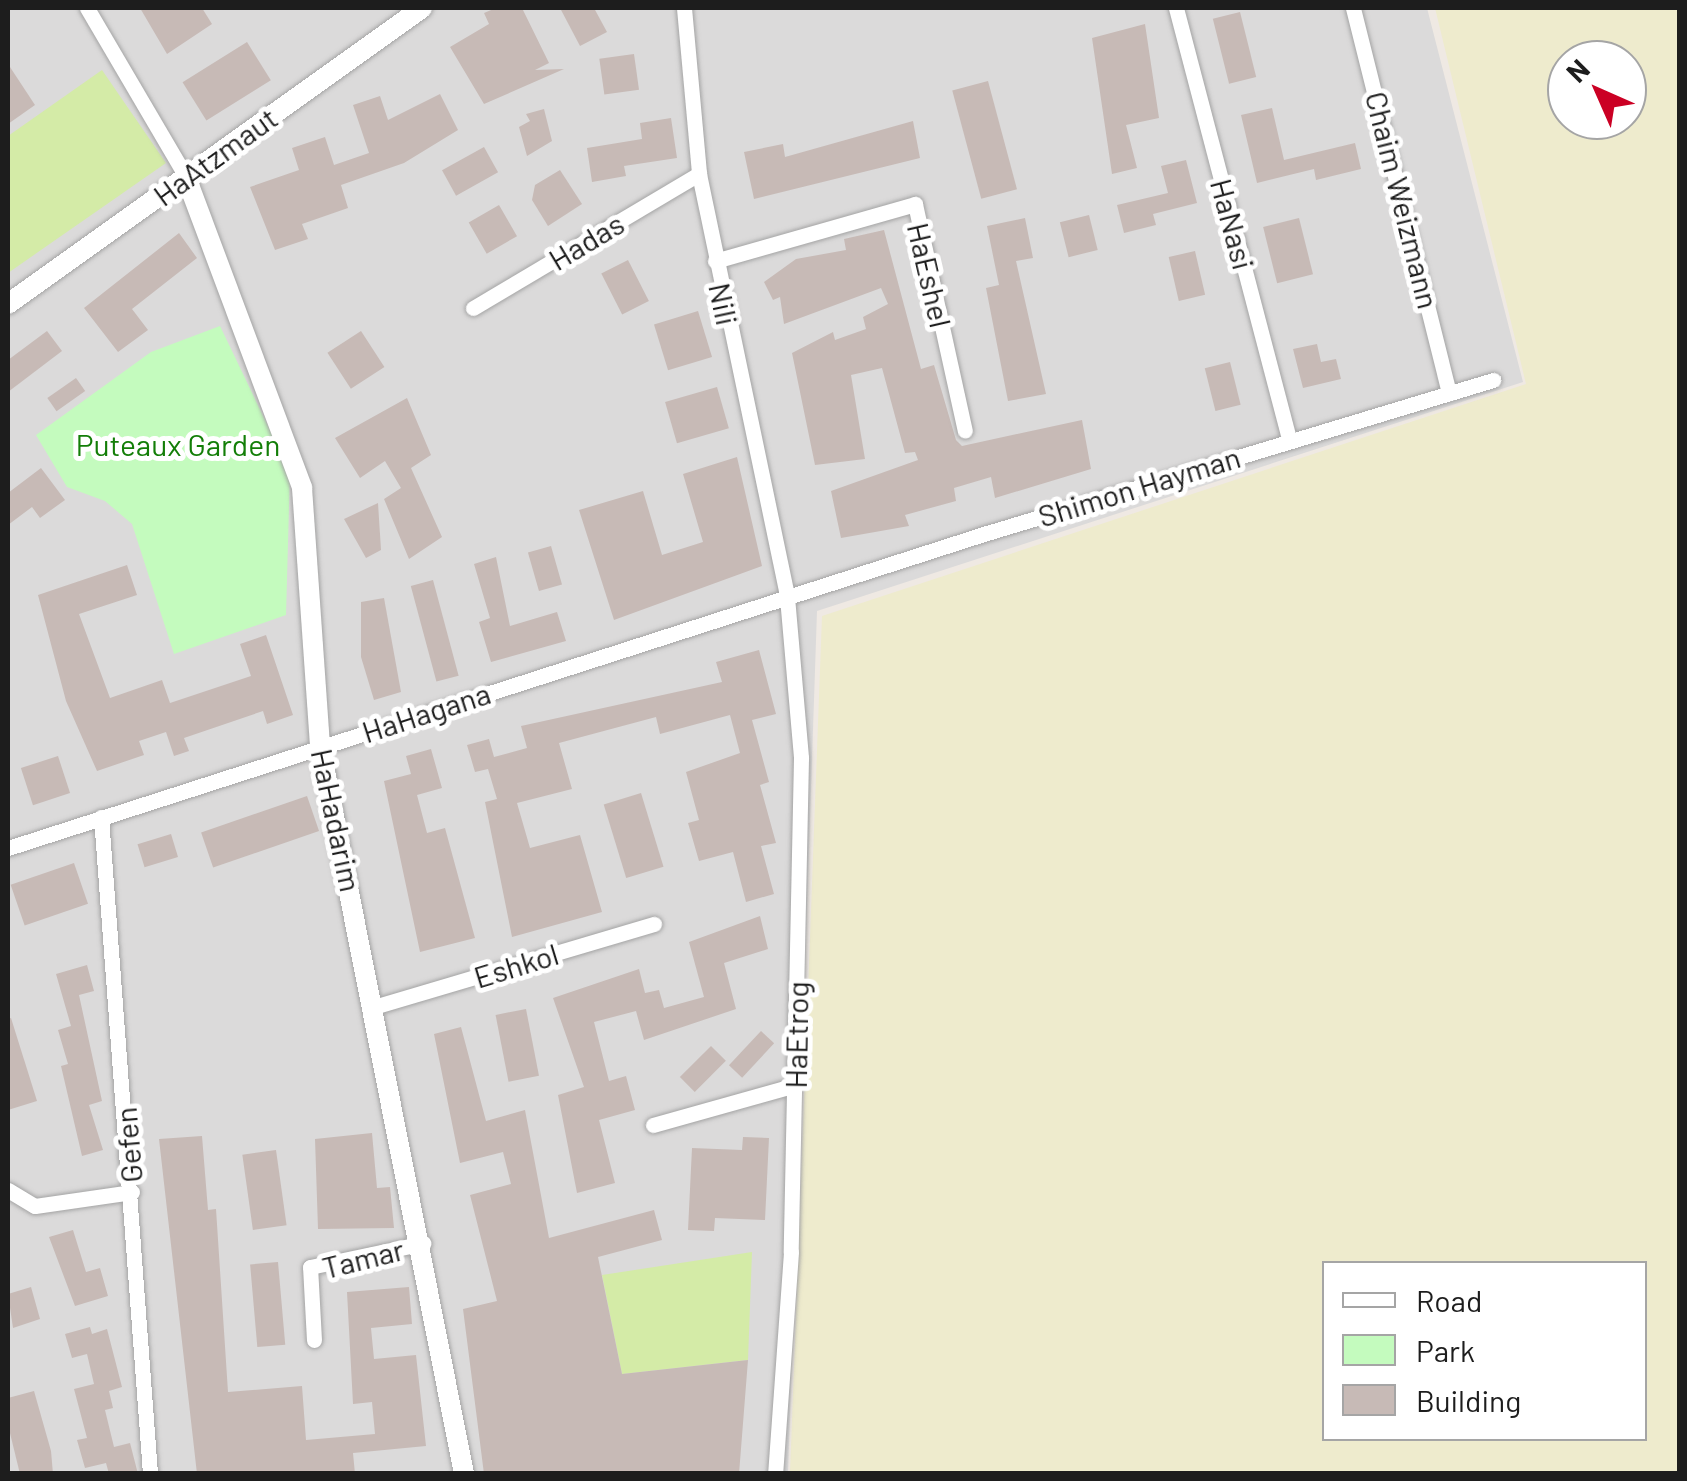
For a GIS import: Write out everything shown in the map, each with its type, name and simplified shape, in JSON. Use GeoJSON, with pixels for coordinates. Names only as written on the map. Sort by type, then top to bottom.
{"type":"FeatureCollection","features":[{"type":"Feature","properties":{"kind":"street"},"geometry":{"type":"LineString","coordinates":[[87,8],[186,177]]}},
{"type":"Feature","properties":{"kind":"street","name":"HaAtzmaut"},"geometry":{"type":"LineString","coordinates":[[8,304],[422,8]]}},
{"type":"Feature","properties":{"kind":"street","name":"Nili"},"geometry":{"type":"LineString","coordinates":[[684,8],[699,174],[787,597]]}},
{"type":"Feature","properties":{"kind":"street","name":"HaNasi"},"geometry":{"type":"LineString","coordinates":[[1176,8],[1289,440]]}},
{"type":"Feature","properties":{"kind":"street","name":"Chaim Weizmann"},"geometry":{"type":"LineString","coordinates":[[1352,8],[1450,393]]}},
{"type":"Feature","properties":{"kind":"street","name":"Hadas"},"geometry":{"type":"LineString","coordinates":[[473,308],[699,174]]}},
{"type":"Feature","properties":{"kind":"street","name":"HaHadarim"},"geometry":{"type":"LineString","coordinates":[[186,177],[302,488],[320,746],[424,1243],[464,1474]]}},
{"type":"Feature","properties":{"kind":"street","name":"HaEshel"},"geometry":{"type":"LineString","coordinates":[[715,261],[915,204],[965,431]]}},
{"type":"Feature","properties":{"kind":"street","name":"Shimon Hayman"},"geometry":{"type":"LineString","coordinates":[[787,597],[1493,380]]}},
{"type":"Feature","properties":{"kind":"street","name":"HaHagana"},"geometry":{"type":"LineString","coordinates":[[8,848],[787,597]]}},
{"type":"Feature","properties":{"kind":"street","name":"HaEtrog"},"geometry":{"type":"LineString","coordinates":[[775,1474],[795,1086],[801,758],[787,597]]}},
{"type":"Feature","properties":{"kind":"street","name":"Gefen"},"geometry":{"type":"LineString","coordinates":[[100,817],[132,1192],[150,1474]]}},
{"type":"Feature","properties":{"kind":"street","name":"Eshkol"},"geometry":{"type":"LineString","coordinates":[[377,1006],[654,924]]}},
{"type":"Feature","properties":{"kind":"street"},"geometry":{"type":"LineString","coordinates":[[653,1125],[795,1086]]}},
{"type":"Feature","properties":{"kind":"street"},"geometry":{"type":"LineString","coordinates":[[8,1190],[35,1206],[132,1192]]}},
{"type":"Feature","properties":{"kind":"street","name":"Tamar"},"geometry":{"type":"LineString","coordinates":[[314,1340],[310,1267],[424,1243]]}},
{"type":"Feature","properties":{"kind":"shaded area"},"geometry":{"type":"Polygon","coordinates":[[[8,8],[1427,8],[1523,382],[817,611],[788,1473],[8,1474],[8,8]]]}},
{"type":"Feature","properties":{"kind":"shaded area"},"geometry":{"type":"Polygon","coordinates":[[[1435,8],[1679,8],[1679,1473],[790,1473],[822,616],[1526,384],[1435,8]]]}},
{"type":"Feature","properties":{"kind":"green space"},"geometry":{"type":"Polygon","coordinates":[[[102,70],[166,163],[8,273],[8,136],[102,70]]]}},
{"type":"Feature","properties":{"kind":"green space","name":"Puteaux Garden"},"geometry":{"type":"Polygon","coordinates":[[[220,326],[290,472],[286,615],[174,654],[132,524],[105,501],[67,487],[36,435],[151,352],[220,326]]]}},
{"type":"Feature","properties":{"kind":"green space"},"geometry":{"type":"Polygon","coordinates":[[[752,1252],[748,1360],[622,1374],[602,1275],[752,1252]]]}},
{"type":"Feature","properties":{"kind":"building"},"geometry":{"type":"Polygon","coordinates":[[[140,8],[202,8],[212,24],[167,54],[140,8]]]}},
{"type":"Feature","properties":{"kind":"building"},"geometry":{"type":"Polygon","coordinates":[[[496,8],[522,8],[549,63],[535,70],[564,69],[484,104],[450,47],[489,24],[484,13],[496,8]]]}},
{"type":"Feature","properties":{"kind":"building"},"geometry":{"type":"Polygon","coordinates":[[[560,8],[594,8],[607,32],[580,46],[560,8]]]}},
{"type":"Feature","properties":{"kind":"building"},"geometry":{"type":"Polygon","coordinates":[[[1240,12],[1256,77],[1229,84],[1213,19],[1240,12]]]}},
{"type":"Feature","properties":{"kind":"building"},"geometry":{"type":"Polygon","coordinates":[[[1145,24],[1159,118],[1126,125],[1137,168],[1112,174],[1092,38],[1145,24]]]}},
{"type":"Feature","properties":{"kind":"building"},"geometry":{"type":"Polygon","coordinates":[[[247,42],[271,80],[206,120],[183,82],[247,42]]]}},
{"type":"Feature","properties":{"kind":"building"},"geometry":{"type":"Polygon","coordinates":[[[634,54],[639,90],[604,95],[599,59],[634,54]]]}},
{"type":"Feature","properties":{"kind":"building"},"geometry":{"type":"Polygon","coordinates":[[[8,64],[35,105],[8,124],[8,64]]]}},
{"type":"Feature","properties":{"kind":"building"},"geometry":{"type":"Polygon","coordinates":[[[988,81],[1017,189],[981,199],[952,91],[988,81]]]}},
{"type":"Feature","properties":{"kind":"building"},"geometry":{"type":"Polygon","coordinates":[[[440,94],[458,130],[404,163],[341,185],[348,208],[302,224],[308,239],[275,250],[250,187],[299,170],[292,148],[325,137],[334,165],[369,153],[353,105],[380,96],[388,120],[440,94]]]}},
{"type":"Feature","properties":{"kind":"building"},"geometry":{"type":"Polygon","coordinates":[[[1272,108],[1284,160],[1355,143],[1361,169],[1316,180],[1314,169],[1257,183],[1241,115],[1272,108]]]}},
{"type":"Feature","properties":{"kind":"building"},"geometry":{"type":"Polygon","coordinates":[[[544,109],[552,141],[527,156],[519,127],[530,121],[526,114],[544,109]]]}},
{"type":"Feature","properties":{"kind":"building"},"geometry":{"type":"Polygon","coordinates":[[[671,118],[677,158],[624,166],[626,176],[592,182],[587,148],[642,139],[640,123],[671,118]]]}},
{"type":"Feature","properties":{"kind":"building"},"geometry":{"type":"Polygon","coordinates":[[[913,121],[920,158],[754,199],[744,152],[783,144],[785,157],[913,121]]]}},
{"type":"Feature","properties":{"kind":"building"},"geometry":{"type":"Polygon","coordinates":[[[484,147],[498,172],[456,196],[442,170],[484,147]]]}},
{"type":"Feature","properties":{"kind":"building"},"geometry":{"type":"Polygon","coordinates":[[[1186,160],[1197,203],[1153,214],[1156,225],[1124,233],[1117,205],[1168,193],[1161,166],[1186,160]]]}},
{"type":"Feature","properties":{"kind":"building"},"geometry":{"type":"Polygon","coordinates":[[[560,170],[582,204],[548,226],[532,200],[535,185],[560,170]]]}},
{"type":"Feature","properties":{"kind":"building"},"geometry":{"type":"Polygon","coordinates":[[[499,205],[517,236],[487,254],[469,222],[499,205]]]}},
{"type":"Feature","properties":{"kind":"building"},"geometry":{"type":"Polygon","coordinates":[[[1089,215],[1098,250],[1069,257],[1060,222],[1089,215]]]}},
{"type":"Feature","properties":{"kind":"building"},"geometry":{"type":"Polygon","coordinates":[[[1025,218],[1033,258],[1016,261],[1046,394],[1008,401],[986,288],[999,285],[987,226],[1025,218]]]}},
{"type":"Feature","properties":{"kind":"building"},"geometry":{"type":"Polygon","coordinates":[[[1299,218],[1313,274],[1277,283],[1263,227],[1299,218]]]}},
{"type":"Feature","properties":{"kind":"building"},"geometry":{"type":"Polygon","coordinates":[[[884,230],[921,369],[934,365],[956,440],[962,446],[1082,420],[1091,469],[995,498],[991,477],[954,488],[956,501],[905,515],[909,526],[841,538],[831,491],[918,460],[915,452],[905,453],[882,368],[851,375],[865,459],[815,465],[792,353],[833,332],[835,340],[866,329],[863,317],[888,304],[881,288],[784,324],[780,297],[773,300],[764,282],[796,259],[846,250],[844,239],[884,230]]]}},
{"type":"Feature","properties":{"kind":"building"},"geometry":{"type":"Polygon","coordinates":[[[179,233],[197,258],[132,309],[148,330],[118,352],[84,308],[179,233]]]}},
{"type":"Feature","properties":{"kind":"building"},"geometry":{"type":"Polygon","coordinates":[[[1195,251],[1205,295],[1179,301],[1169,257],[1195,251]]]}},
{"type":"Feature","properties":{"kind":"building"},"geometry":{"type":"Polygon","coordinates":[[[628,260],[649,301],[622,315],[601,274],[628,260]]]}},
{"type":"Feature","properties":{"kind":"building"},"geometry":{"type":"Polygon","coordinates":[[[698,311],[712,357],[668,370],[654,324],[698,311]]]}},
{"type":"Feature","properties":{"kind":"building"},"geometry":{"type":"Polygon","coordinates":[[[47,331],[62,351],[8,392],[8,360],[47,331]]]}},
{"type":"Feature","properties":{"kind":"building"},"geometry":{"type":"Polygon","coordinates":[[[361,331],[384,367],[351,389],[327,353],[361,331]]]}},
{"type":"Feature","properties":{"kind":"building"},"geometry":{"type":"Polygon","coordinates":[[[1317,344],[1321,362],[1336,359],[1341,379],[1303,388],[1293,349],[1317,344]]]}},
{"type":"Feature","properties":{"kind":"building"},"geometry":{"type":"Polygon","coordinates":[[[1230,362],[1241,405],[1215,411],[1205,368],[1230,362]]]}},
{"type":"Feature","properties":{"kind":"building"},"geometry":{"type":"Polygon","coordinates":[[[76,378],[85,391],[57,411],[47,398],[76,378]]]}},
{"type":"Feature","properties":{"kind":"building"},"geometry":{"type":"Polygon","coordinates":[[[717,387],[729,428],[677,443],[665,402],[717,387]]]}},
{"type":"Feature","properties":{"kind":"building"},"geometry":{"type":"Polygon","coordinates":[[[407,398],[431,455],[411,468],[442,537],[409,559],[384,499],[401,488],[385,461],[360,478],[335,438],[407,398]]]}},
{"type":"Feature","properties":{"kind":"building"},"geometry":{"type":"Polygon","coordinates":[[[737,457],[762,566],[614,620],[579,510],[643,491],[662,555],[703,542],[683,474],[737,457]]]}},
{"type":"Feature","properties":{"kind":"building"},"geometry":{"type":"Polygon","coordinates":[[[41,468],[65,500],[40,518],[32,507],[8,525],[8,493],[41,468]]]}},
{"type":"Feature","properties":{"kind":"building"},"geometry":{"type":"Polygon","coordinates":[[[378,503],[381,550],[366,558],[344,519],[378,503]]]}},
{"type":"Feature","properties":{"kind":"building"},"geometry":{"type":"Polygon","coordinates":[[[551,546],[562,584],[539,591],[528,553],[551,546]]]}},
{"type":"Feature","properties":{"kind":"building"},"geometry":{"type":"Polygon","coordinates":[[[496,557],[510,626],[557,612],[566,641],[491,662],[479,622],[490,618],[474,564],[496,557]]]}},
{"type":"Feature","properties":{"kind":"building"},"geometry":{"type":"Polygon","coordinates":[[[127,565],[137,595],[79,614],[110,698],[162,680],[170,703],[251,676],[240,644],[266,635],[293,715],[267,724],[263,711],[184,738],[189,751],[174,756],[166,732],[139,741],[144,755],[97,771],[66,701],[38,595],[127,565]]]}},
{"type":"Feature","properties":{"kind":"building"},"geometry":{"type":"Polygon","coordinates":[[[433,580],[459,676],[436,682],[411,586],[433,580]]]}},
{"type":"Feature","properties":{"kind":"building"},"geometry":{"type":"Polygon","coordinates":[[[384,598],[401,692],[374,700],[361,657],[361,602],[384,598]]]}},
{"type":"Feature","properties":{"kind":"building"},"geometry":{"type":"Polygon","coordinates":[[[759,650],[776,714],[752,720],[769,782],[760,785],[776,843],[761,846],[774,894],[746,902],[733,852],[699,861],[688,823],[699,820],[686,772],[740,753],[730,715],[660,734],[656,717],[559,743],[572,789],[517,803],[530,848],[580,835],[602,912],[512,937],[485,802],[497,799],[488,769],[475,772],[467,745],[489,739],[494,757],[527,748],[521,726],[722,682],[716,662],[759,650]]]}},
{"type":"Feature","properties":{"kind":"building"},"geometry":{"type":"Polygon","coordinates":[[[431,749],[442,788],[417,795],[427,833],[445,828],[475,938],[420,952],[384,781],[411,774],[406,756],[431,749]]]}},
{"type":"Feature","properties":{"kind":"building"},"geometry":{"type":"Polygon","coordinates":[[[58,756],[70,793],[33,805],[21,768],[58,756]]]}},
{"type":"Feature","properties":{"kind":"building"},"geometry":{"type":"Polygon","coordinates":[[[641,793],[664,867],[626,878],[604,804],[641,793]]]}},
{"type":"Feature","properties":{"kind":"building"},"geometry":{"type":"Polygon","coordinates":[[[307,796],[319,831],[213,867],[201,832],[307,796]]]}},
{"type":"Feature","properties":{"kind":"building"},"geometry":{"type":"Polygon","coordinates":[[[171,834],[178,857],[145,867],[138,844],[171,834]]]}},
{"type":"Feature","properties":{"kind":"building"},"geometry":{"type":"Polygon","coordinates":[[[74,863],[88,904],[25,925],[11,885],[74,863]]]}},
{"type":"Feature","properties":{"kind":"building"},"geometry":{"type":"Polygon","coordinates":[[[760,916],[768,949],[724,963],[736,1009],[644,1040],[636,1011],[594,1022],[609,1081],[626,1076],[635,1110],[599,1120],[615,1183],[577,1193],[558,1095],[584,1087],[553,998],[639,969],[645,993],[659,990],[664,1008],[704,997],[689,942],[760,916]]]}},
{"type":"Feature","properties":{"kind":"building"},"geometry":{"type":"Polygon","coordinates":[[[87,965],[94,991],[79,995],[102,1101],[89,1105],[103,1150],[82,1156],[61,1066],[68,1064],[58,1030],[71,1026],[56,974],[87,965]]]}},
{"type":"Feature","properties":{"kind":"building"},"geometry":{"type":"Polygon","coordinates":[[[526,1009],[539,1076],[509,1082],[496,1015],[526,1009]]]}},
{"type":"Feature","properties":{"kind":"building"},"geometry":{"type":"Polygon","coordinates":[[[11,1018],[37,1101],[8,1110],[8,1019],[11,1018]]]}},
{"type":"Feature","properties":{"kind":"building"},"geometry":{"type":"Polygon","coordinates":[[[461,1027],[486,1121],[525,1110],[549,1238],[654,1210],[662,1240],[598,1257],[622,1374],[748,1360],[739,1474],[484,1474],[463,1309],[497,1301],[470,1195],[511,1184],[503,1152],[460,1163],[434,1034],[461,1027]]]}},
{"type":"Feature","properties":{"kind":"building"},"geometry":{"type":"Polygon","coordinates":[[[761,1031],[774,1043],[742,1078],[729,1065],[761,1031]]]}},
{"type":"Feature","properties":{"kind":"building"},"geometry":{"type":"Polygon","coordinates":[[[711,1046],[726,1061],[695,1092],[680,1077],[711,1046]]]}},
{"type":"Feature","properties":{"kind":"building"},"geometry":{"type":"Polygon","coordinates":[[[372,1133],[377,1188],[390,1187],[394,1228],[318,1229],[315,1139],[372,1133]]]}},
{"type":"Feature","properties":{"kind":"building"},"geometry":{"type":"Polygon","coordinates":[[[202,1136],[208,1210],[216,1209],[228,1392],[302,1386],[306,1440],[375,1434],[372,1402],[353,1404],[347,1292],[409,1287],[412,1324],[371,1328],[374,1359],[416,1355],[426,1446],[353,1453],[355,1474],[197,1474],[159,1139],[202,1136]]]}},
{"type":"Feature","properties":{"kind":"building"},"geometry":{"type":"Polygon","coordinates":[[[743,1137],[769,1138],[765,1220],[715,1218],[714,1231],[688,1230],[692,1148],[742,1150],[743,1137]]]}},
{"type":"Feature","properties":{"kind":"building"},"geometry":{"type":"Polygon","coordinates":[[[276,1150],[287,1225],[253,1230],[242,1155],[276,1150]]]}},
{"type":"Feature","properties":{"kind":"building"},"geometry":{"type":"Polygon","coordinates":[[[73,1230],[86,1272],[100,1268],[108,1296],[75,1306],[49,1237],[73,1230]]]}},
{"type":"Feature","properties":{"kind":"building"},"geometry":{"type":"Polygon","coordinates":[[[278,1262],[285,1345],[257,1347],[250,1264],[278,1262]]]}},
{"type":"Feature","properties":{"kind":"building"},"geometry":{"type":"Polygon","coordinates":[[[31,1287],[40,1319],[13,1328],[8,1294],[31,1287]]]}},
{"type":"Feature","properties":{"kind":"building"},"geometry":{"type":"Polygon","coordinates":[[[90,1327],[92,1334],[107,1329],[122,1387],[109,1391],[113,1408],[105,1410],[114,1447],[130,1443],[138,1474],[109,1474],[106,1463],[85,1468],[77,1440],[87,1438],[74,1389],[94,1384],[87,1354],[72,1358],[65,1334],[90,1327]]]}},
{"type":"Feature","properties":{"kind":"building"},"geometry":{"type":"Polygon","coordinates":[[[34,1391],[51,1451],[53,1474],[20,1474],[8,1425],[8,1398],[34,1391]]]}}]}
